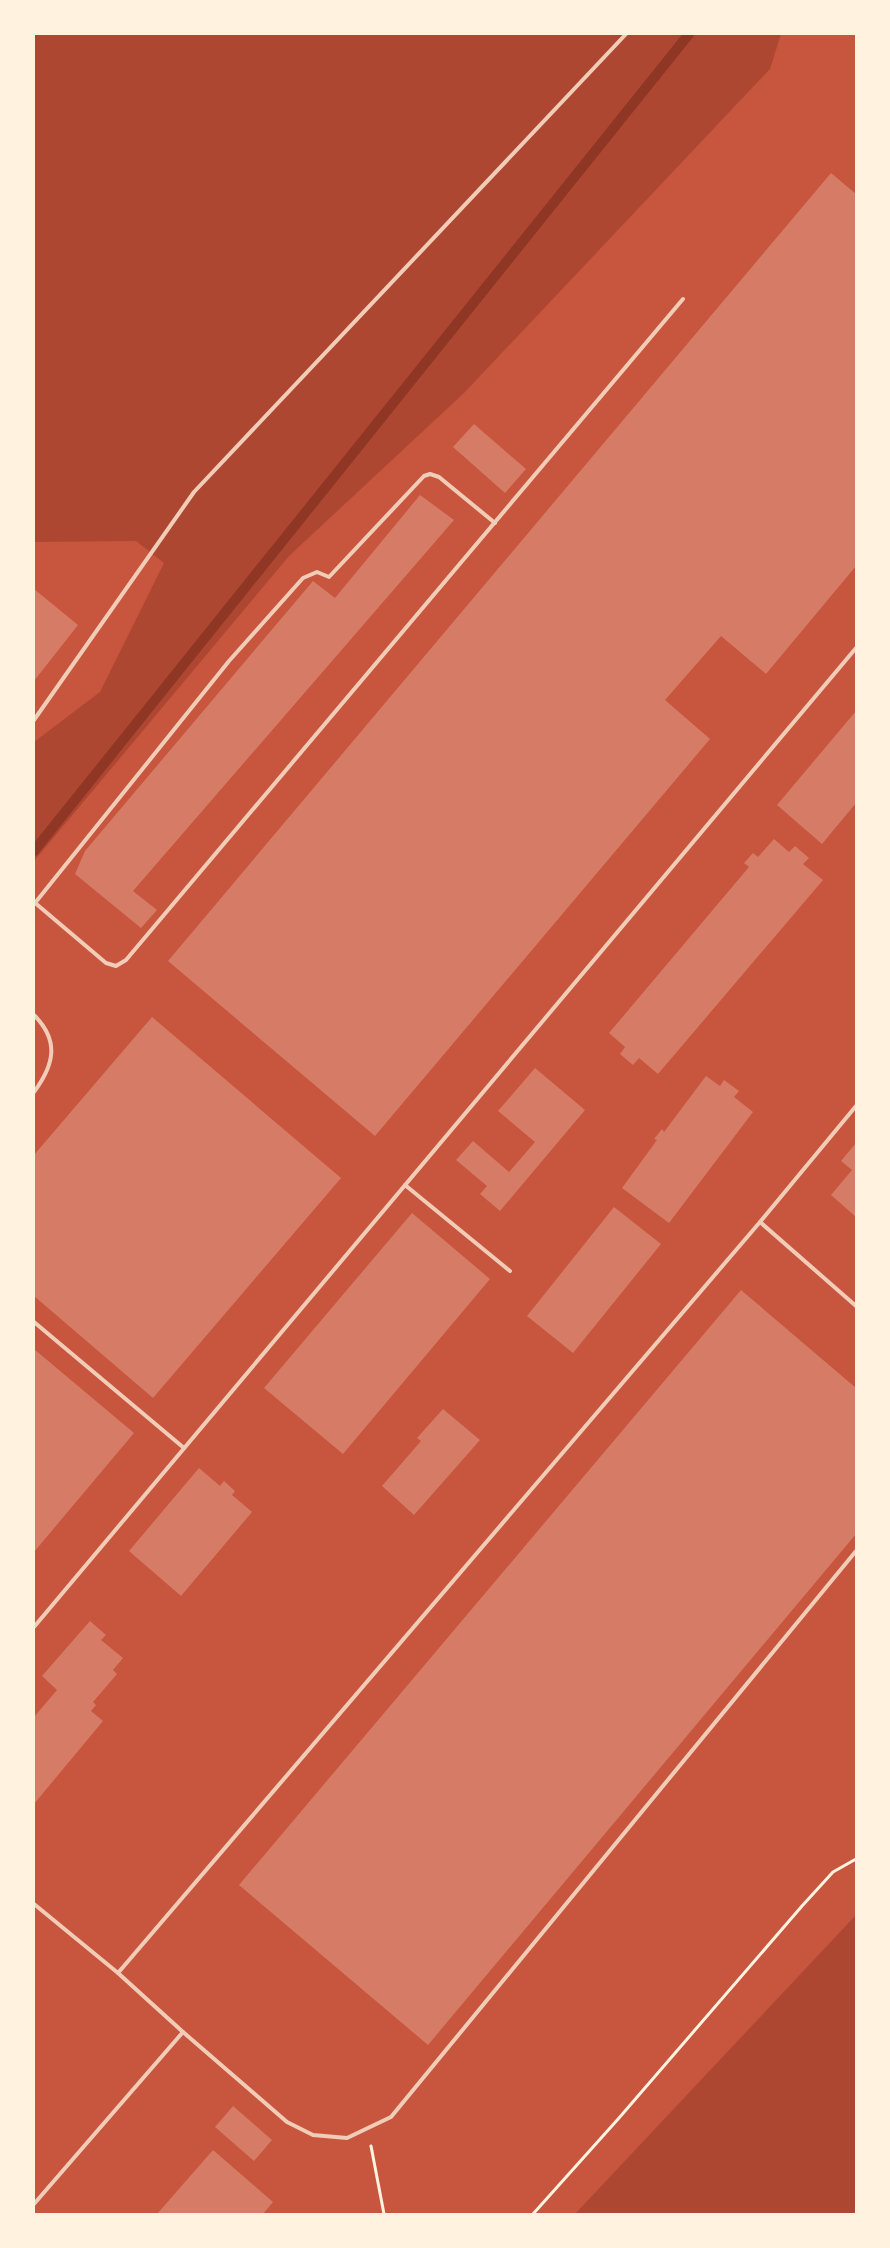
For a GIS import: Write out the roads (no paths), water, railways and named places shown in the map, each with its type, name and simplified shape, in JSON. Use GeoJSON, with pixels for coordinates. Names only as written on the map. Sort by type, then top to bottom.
{"type":"FeatureCollection","features":[{"type":"Feature","properties":{"kind":"lane"},"geometry":{"type":"LineString","coordinates":[[34,720],[194,492],[626,34]]}},
{"type":"Feature","properties":{"kind":"lane"},"geometry":{"type":"LineString","coordinates":[[494,523],[439,477],[430,474],[424,476],[330,577],[317,572],[303,578],[229,662],[35,902],[106,962],[116,966],[126,960],[683,299]]}},
{"type":"Feature","properties":{"kind":"lane"},"geometry":{"type":"LineString","coordinates":[[34,1627],[856,648]]}},
{"type":"Feature","properties":{"kind":"lane"},"geometry":{"type":"LineString","coordinates":[[34,1015],[48,1031],[52,1050],[49,1069],[34,1092]]}},
{"type":"Feature","properties":{"kind":"lane"},"geometry":{"type":"LineString","coordinates":[[118,1973],[760,1222],[856,1106]]}},
{"type":"Feature","properties":{"kind":"lane"},"geometry":{"type":"LineString","coordinates":[[405,1185],[510,1270]]}},
{"type":"Feature","properties":{"kind":"lane"},"geometry":{"type":"LineString","coordinates":[[760,1222],[856,1306]]}},
{"type":"Feature","properties":{"kind":"lane"},"geometry":{"type":"LineString","coordinates":[[34,1322],[184,1448]]}},
{"type":"Feature","properties":{"kind":"lane"},"geometry":{"type":"LineString","coordinates":[[34,1904],[118,1973],[287,2122],[313,2135],[347,2138],[368,2129],[391,2117],[856,1551]]}},
{"type":"Feature","properties":{"kind":"lane"},"geometry":{"type":"LineString","coordinates":[[34,2204],[183,2032]]}},
{"type":"Feature","properties":{"kind":"waterway"},"geometry":{"type":"LineString","coordinates":[[34,851],[689,34]]}}]}
